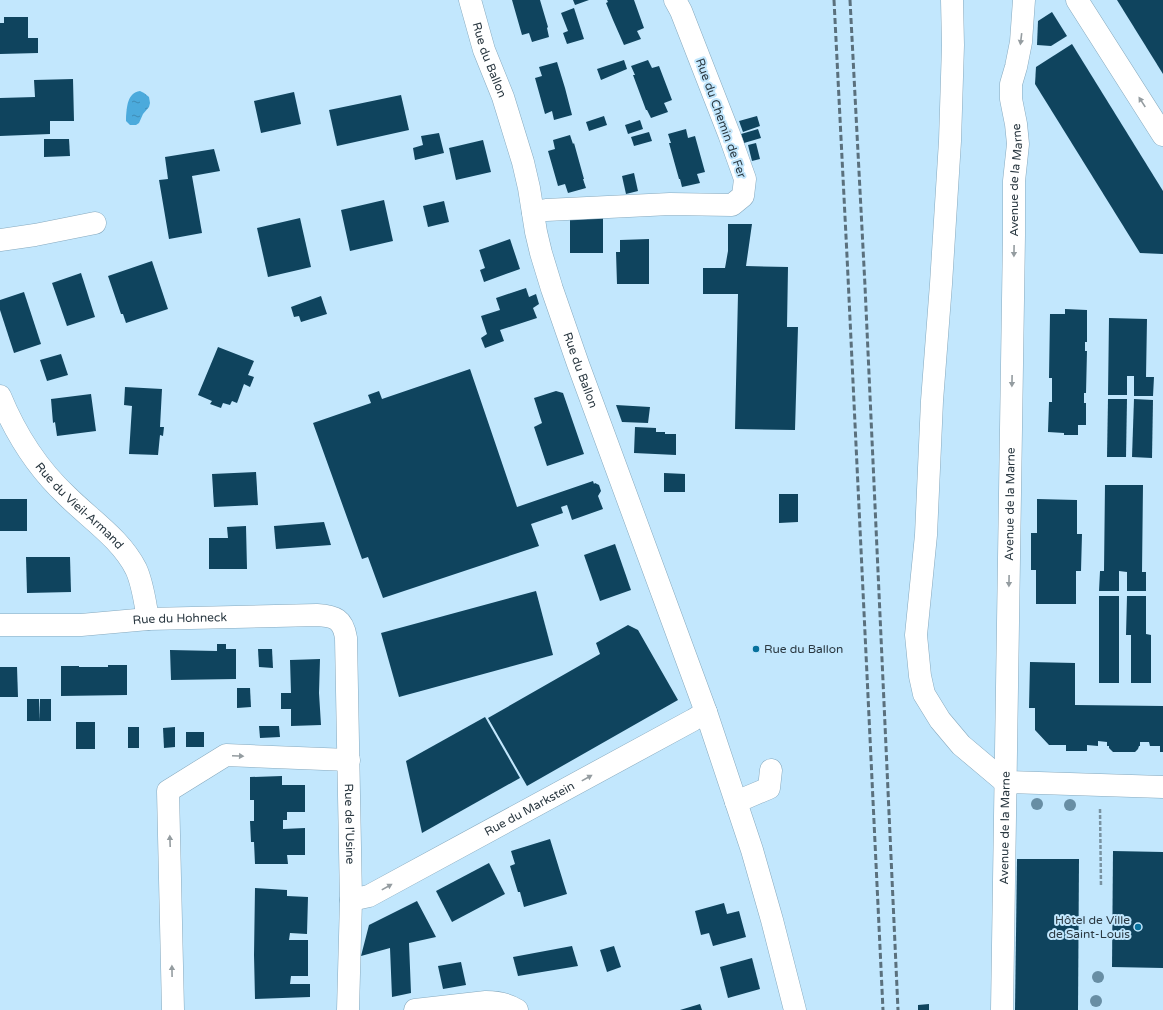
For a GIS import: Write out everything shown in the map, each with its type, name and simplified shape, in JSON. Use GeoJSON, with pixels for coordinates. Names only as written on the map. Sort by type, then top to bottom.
{"type":"FeatureCollection","features":[{"type":"Feature","properties":{"kind":"street","name":"Rue du Ballon"},"geometry":{"type":"LineString","coordinates":[[470,0],[484,50],[503,97],[523,162],[540,253],[578,364],[706,712],[756,864],[795,1010]]}},
{"type":"Feature","properties":{"kind":"street","name":"Rue du Chemin de Fer"},"geometry":{"type":"LineString","coordinates":[[533,212],[670,204],[732,205],[743,196],[745,179],[681,11],[675,0]]}},
{"type":"Feature","properties":{"kind":"street"},"geometry":{"type":"LineString","coordinates":[[952,0],[953,46],[950,141],[932,401],[926,535],[916,635],[920,676],[924,694],[940,720],[961,745],[1005,782],[1163,787]]}},
{"type":"Feature","properties":{"kind":"street","name":"Avenue de la Marne"},"geometry":{"type":"LineString","coordinates":[[1002,1010],[1014,181],[1018,144],[1011,99],[1011,84],[1021,42],[1024,0]]}},
{"type":"Feature","properties":{"kind":"street"},"geometry":{"type":"LineString","coordinates":[[1076,0],[1163,135]]}},
{"type":"Feature","properties":{"kind":"street"},"geometry":{"type":"LineString","coordinates":[[0,240],[35,235],[95,223]]}},
{"type":"Feature","properties":{"kind":"street","name":"Rue du Vieil-Armand"},"geometry":{"type":"LineString","coordinates":[[0,396],[18,436],[48,478],[109,535],[136,569],[141,583],[148,619]]}},
{"type":"Feature","properties":{"kind":"street","name":"Rue du Hohneck"},"geometry":{"type":"LineString","coordinates":[[0,625],[81,625],[148,619],[329,616],[338,620],[344,628],[346,638]]}},
{"type":"Feature","properties":{"kind":"street","name":"Rue de l'Usine"},"geometry":{"type":"LineString","coordinates":[[346,638],[351,900],[348,1010]]}},
{"type":"Feature","properties":{"kind":"street","name":"Rue du Markstein"},"geometry":{"type":"LineString","coordinates":[[351,900],[369,896],[706,712]]}},
{"type":"Feature","properties":{"kind":"street"},"geometry":{"type":"LineString","coordinates":[[173,1010],[168,791],[226,755],[349,760]]}},
{"type":"Feature","properties":{"kind":"street"},"geometry":{"type":"LineString","coordinates":[[736,802],[769,788],[771,770]]}},
{"type":"Feature","properties":{"kind":"street"},"geometry":{"type":"LineString","coordinates":[[415,1010],[486,1002],[502,1003],[517,1010]]}},
{"type":"Feature","properties":{"kind":"path"},"geometry":{"type":"LineString","coordinates":[[1099,785],[1101,886]]}},
{"type":"Feature","properties":{"kind":"water"},"geometry":{"type":"Polygon","coordinates":[[[140,91],[149,97],[149,107],[143,114],[139,123],[136,125],[130,125],[126,121],[128,101],[132,95],[140,91]]]}},
{"type":"Feature","properties":{"kind":"building"},"geometry":{"type":"Polygon","coordinates":[[[512,0],[540,0],[548,27],[549,37],[532,42],[529,33],[522,35],[512,0]]]}},
{"type":"Feature","properties":{"kind":"building"},"geometry":{"type":"Polygon","coordinates":[[[573,0],[589,0],[575,5],[573,0]]]}},
{"type":"Feature","properties":{"kind":"building"},"geometry":{"type":"Polygon","coordinates":[[[607,0],[634,0],[644,28],[637,31],[641,39],[624,45],[606,3],[608,2],[607,0]]]}},
{"type":"Feature","properties":{"kind":"building"},"geometry":{"type":"Polygon","coordinates":[[[1117,0],[1163,0],[1163,74],[1117,0]]]}},
{"type":"Feature","properties":{"kind":"building"},"geometry":{"type":"Polygon","coordinates":[[[574,8],[584,39],[567,44],[563,33],[568,31],[561,13],[574,8]]]}},
{"type":"Feature","properties":{"kind":"building"},"geometry":{"type":"Polygon","coordinates":[[[1052,12],[1067,36],[1051,46],[1037,45],[1038,21],[1052,12]]]}},
{"type":"Feature","properties":{"kind":"building"},"geometry":{"type":"Polygon","coordinates":[[[4,17],[28,17],[28,38],[38,38],[38,53],[0,54],[0,23],[4,23],[4,17]]]}},
{"type":"Feature","properties":{"kind":"building"},"geometry":{"type":"Polygon","coordinates":[[[1072,44],[1163,191],[1163,254],[1140,253],[1035,84],[1036,67],[1072,44]]]}},
{"type":"Feature","properties":{"kind":"building"},"geometry":{"type":"Polygon","coordinates":[[[624,60],[627,69],[601,80],[597,69],[624,60]]]}},
{"type":"Feature","properties":{"kind":"building"},"geometry":{"type":"Polygon","coordinates":[[[648,60],[652,68],[659,66],[672,100],[664,103],[668,112],[651,118],[646,110],[631,66],[648,60]]]}},
{"type":"Feature","properties":{"kind":"building"},"geometry":{"type":"Polygon","coordinates":[[[557,62],[572,115],[554,120],[552,111],[545,114],[535,78],[542,76],[539,67],[557,62]]]}},
{"type":"Feature","properties":{"kind":"building"},"geometry":{"type":"Polygon","coordinates":[[[73,79],[74,121],[50,121],[50,134],[0,136],[0,98],[35,97],[34,80],[73,79]]]}},
{"type":"Feature","properties":{"kind":"building"},"geometry":{"type":"Polygon","coordinates":[[[294,92],[301,124],[261,133],[254,101],[294,92]]]}},
{"type":"Feature","properties":{"kind":"building"},"geometry":{"type":"Polygon","coordinates":[[[401,95],[409,130],[337,146],[329,110],[401,95]]]}},
{"type":"Feature","properties":{"kind":"building"},"geometry":{"type":"Polygon","coordinates":[[[604,116],[607,125],[589,131],[586,122],[604,116]]]}},
{"type":"Feature","properties":{"kind":"building"},"geometry":{"type":"Polygon","coordinates":[[[757,116],[760,126],[743,132],[739,121],[757,116]]]}},
{"type":"Feature","properties":{"kind":"building"},"geometry":{"type":"Polygon","coordinates":[[[640,120],[643,129],[628,134],[625,125],[640,120]]]}},
{"type":"Feature","properties":{"kind":"building"},"geometry":{"type":"Polygon","coordinates":[[[686,129],[688,138],[695,136],[705,172],[697,174],[700,183],[682,187],[669,143],[671,143],[668,134],[686,129]]]}},
{"type":"Feature","properties":{"kind":"building"},"geometry":{"type":"Polygon","coordinates":[[[758,129],[761,138],[744,143],[741,134],[758,129]]]}},
{"type":"Feature","properties":{"kind":"building"},"geometry":{"type":"Polygon","coordinates":[[[649,132],[652,141],[634,146],[631,137],[649,132]]]}},
{"type":"Feature","properties":{"kind":"building"},"geometry":{"type":"Polygon","coordinates":[[[439,133],[444,153],[415,160],[413,148],[423,145],[421,136],[439,133]]]}},
{"type":"Feature","properties":{"kind":"building"},"geometry":{"type":"Polygon","coordinates":[[[570,135],[573,144],[574,143],[586,188],[568,193],[565,184],[558,186],[548,151],[555,149],[553,140],[570,135]]]}},
{"type":"Feature","properties":{"kind":"building"},"geometry":{"type":"Polygon","coordinates":[[[44,139],[69,139],[70,156],[44,157],[44,139]]]}},
{"type":"Feature","properties":{"kind":"building"},"geometry":{"type":"Polygon","coordinates":[[[483,140],[491,172],[456,180],[449,148],[483,140]]]}},
{"type":"Feature","properties":{"kind":"building"},"geometry":{"type":"Polygon","coordinates":[[[756,143],[760,159],[752,161],[748,145],[756,143]]]}},
{"type":"Feature","properties":{"kind":"building"},"geometry":{"type":"Polygon","coordinates":[[[214,149],[220,171],[192,176],[202,233],[169,239],[159,180],[168,179],[165,157],[214,149]]]}},
{"type":"Feature","properties":{"kind":"building"},"geometry":{"type":"Polygon","coordinates":[[[634,173],[638,191],[626,194],[622,176],[634,173]]]}},
{"type":"Feature","properties":{"kind":"building"},"geometry":{"type":"Polygon","coordinates":[[[384,200],[393,241],[350,251],[341,210],[384,200]]]}},
{"type":"Feature","properties":{"kind":"building"},"geometry":{"type":"Polygon","coordinates":[[[444,201],[449,222],[428,227],[423,206],[444,201]]]}},
{"type":"Feature","properties":{"kind":"building"},"geometry":{"type":"Polygon","coordinates":[[[570,215],[603,215],[603,253],[570,253],[570,215]]]}},
{"type":"Feature","properties":{"kind":"building"},"geometry":{"type":"Polygon","coordinates":[[[300,218],[311,267],[268,277],[257,228],[300,218]]]}},
{"type":"Feature","properties":{"kind":"building"},"geometry":{"type":"Polygon","coordinates":[[[728,224],[752,224],[746,266],[788,267],[787,327],[798,327],[795,430],[735,429],[738,294],[703,294],[703,268],[725,268],[728,251],[728,224]]]}},
{"type":"Feature","properties":{"kind":"building"},"geometry":{"type":"Polygon","coordinates":[[[510,239],[520,269],[484,282],[480,270],[485,268],[479,250],[510,239]]]}},
{"type":"Feature","properties":{"kind":"building"},"geometry":{"type":"Polygon","coordinates":[[[649,239],[649,284],[617,284],[616,252],[620,252],[620,240],[649,239]]]}},
{"type":"Feature","properties":{"kind":"building"},"geometry":{"type":"Polygon","coordinates":[[[152,261],[168,309],[126,323],[123,314],[121,314],[108,276],[152,261]]]}},
{"type":"Feature","properties":{"kind":"building"},"geometry":{"type":"Polygon","coordinates":[[[81,273],[95,317],[67,326],[52,283],[81,273]]]}},
{"type":"Feature","properties":{"kind":"building"},"geometry":{"type":"Polygon","coordinates":[[[526,288],[529,297],[536,294],[539,304],[533,308],[537,318],[500,330],[504,341],[485,348],[481,338],[487,334],[481,316],[500,310],[496,298],[526,288]]]}},
{"type":"Feature","properties":{"kind":"building"},"geometry":{"type":"Polygon","coordinates":[[[24,292],[41,344],[14,353],[0,310],[0,300],[24,292]]]}},
{"type":"Feature","properties":{"kind":"building"},"geometry":{"type":"Polygon","coordinates":[[[321,296],[327,314],[301,322],[299,316],[294,317],[291,307],[321,296]]]}},
{"type":"Feature","properties":{"kind":"building"},"geometry":{"type":"Polygon","coordinates":[[[1065,309],[1087,310],[1087,342],[1085,342],[1085,351],[1087,351],[1086,393],[1084,393],[1084,403],[1086,403],[1086,425],[1078,425],[1078,435],[1064,435],[1064,433],[1048,432],[1049,402],[1052,402],[1052,378],[1049,378],[1050,314],[1065,314],[1065,309]]]}},
{"type":"Feature","properties":{"kind":"building"},"geometry":{"type":"Polygon","coordinates":[[[1109,318],[1147,319],[1146,377],[1154,377],[1153,396],[1134,396],[1134,376],[1127,376],[1127,395],[1108,395],[1109,318]]]}},
{"type":"Feature","properties":{"kind":"building"},"geometry":{"type":"Polygon","coordinates":[[[218,347],[254,361],[248,375],[254,377],[250,387],[244,384],[237,403],[232,401],[230,405],[223,403],[221,408],[210,404],[212,401],[198,395],[218,347]]]}},
{"type":"Feature","properties":{"kind":"building"},"geometry":{"type":"Polygon","coordinates":[[[61,354],[68,375],[47,381],[40,360],[61,354]]]}},
{"type":"Feature","properties":{"kind":"building"},"geometry":{"type":"Polygon","coordinates":[[[470,369],[517,507],[593,481],[594,484],[599,485],[601,491],[598,496],[603,509],[572,520],[567,505],[561,507],[563,513],[531,524],[539,546],[383,598],[368,557],[362,559],[313,423],[371,403],[368,395],[379,391],[382,399],[470,369]]]}},
{"type":"Feature","properties":{"kind":"building"},"geometry":{"type":"Polygon","coordinates":[[[125,387],[162,389],[160,427],[164,427],[163,436],[160,435],[158,455],[129,454],[132,406],[124,405],[125,387]]]}},
{"type":"Feature","properties":{"kind":"building"},"geometry":{"type":"Polygon","coordinates":[[[556,391],[563,393],[584,454],[547,466],[534,427],[542,423],[534,398],[556,391]]]}},
{"type":"Feature","properties":{"kind":"building"},"geometry":{"type":"Polygon","coordinates":[[[91,394],[96,431],[57,436],[55,422],[53,423],[51,399],[91,394]]]}},
{"type":"Feature","properties":{"kind":"building"},"geometry":{"type":"Polygon","coordinates":[[[1108,399],[1127,399],[1126,457],[1107,457],[1108,399]]]}},
{"type":"Feature","properties":{"kind":"building"},"geometry":{"type":"Polygon","coordinates":[[[1134,399],[1153,400],[1152,458],[1132,457],[1134,399]]]}},
{"type":"Feature","properties":{"kind":"building"},"geometry":{"type":"Polygon","coordinates":[[[616,405],[650,407],[648,423],[622,422],[616,405]]]}},
{"type":"Feature","properties":{"kind":"building"},"geometry":{"type":"Polygon","coordinates":[[[635,427],[656,428],[656,432],[676,434],[676,455],[634,453],[635,427]]]}},
{"type":"Feature","properties":{"kind":"building"},"geometry":{"type":"Polygon","coordinates":[[[256,472],[258,505],[214,507],[212,474],[256,472]]]}},
{"type":"Feature","properties":{"kind":"building"},"geometry":{"type":"Polygon","coordinates":[[[664,473],[685,474],[685,492],[664,492],[664,473]]]}},
{"type":"Feature","properties":{"kind":"building"},"geometry":{"type":"Polygon","coordinates":[[[1105,485],[1143,485],[1142,572],[1146,572],[1146,591],[1127,591],[1127,572],[1119,571],[1119,591],[1099,591],[1100,571],[1104,571],[1105,485]]]}},
{"type":"Feature","properties":{"kind":"building"},"geometry":{"type":"Polygon","coordinates":[[[779,494],[798,494],[798,522],[779,523],[779,494]]]}},
{"type":"Feature","properties":{"kind":"building"},"geometry":{"type":"Polygon","coordinates":[[[0,499],[27,499],[27,531],[0,531],[0,499]]]}},
{"type":"Feature","properties":{"kind":"building"},"geometry":{"type":"Polygon","coordinates":[[[1037,499],[1077,500],[1077,534],[1082,534],[1081,571],[1076,571],[1076,604],[1036,604],[1036,570],[1031,570],[1031,533],[1037,533],[1037,499]]]}},
{"type":"Feature","properties":{"kind":"building"},"geometry":{"type":"Polygon","coordinates":[[[324,522],[331,545],[276,549],[274,526],[324,522]]]}},
{"type":"Feature","properties":{"kind":"building"},"geometry":{"type":"Polygon","coordinates":[[[246,526],[247,569],[209,569],[209,538],[228,538],[227,527],[246,526]]]}},
{"type":"Feature","properties":{"kind":"building"},"geometry":{"type":"Polygon","coordinates":[[[615,544],[631,590],[600,601],[584,555],[615,544]]]}},
{"type":"Feature","properties":{"kind":"building"},"geometry":{"type":"Polygon","coordinates":[[[26,557],[70,557],[71,592],[27,593],[26,557]]]}},
{"type":"Feature","properties":{"kind":"building"},"geometry":{"type":"Polygon","coordinates":[[[536,591],[553,655],[399,697],[381,633],[536,591]]]}},
{"type":"Feature","properties":{"kind":"building"},"geometry":{"type":"Polygon","coordinates":[[[1099,596],[1119,596],[1119,683],[1099,683],[1099,596]]]}},
{"type":"Feature","properties":{"kind":"building"},"geometry":{"type":"Polygon","coordinates":[[[1127,596],[1146,596],[1146,634],[1151,635],[1151,683],[1131,683],[1131,635],[1126,635],[1127,596]]]}},
{"type":"Feature","properties":{"kind":"building"},"geometry":{"type":"Polygon","coordinates":[[[628,625],[638,630],[678,700],[527,786],[488,718],[600,654],[596,643],[628,625]]]}},
{"type":"Feature","properties":{"kind":"building"},"geometry":{"type":"Polygon","coordinates":[[[217,644],[226,644],[226,649],[236,649],[236,679],[171,680],[170,650],[217,651],[217,644]]]}},
{"type":"Feature","properties":{"kind":"building"},"geometry":{"type":"Polygon","coordinates":[[[258,649],[272,649],[273,668],[259,667],[258,649]]]}},
{"type":"Feature","properties":{"kind":"building"},"geometry":{"type":"Polygon","coordinates":[[[320,659],[319,693],[321,725],[291,726],[291,709],[281,709],[281,693],[291,693],[290,660],[320,659]]]}},
{"type":"Feature","properties":{"kind":"building"},"geometry":{"type":"Polygon","coordinates":[[[1030,662],[1075,663],[1075,705],[1163,706],[1163,752],[1160,752],[1160,746],[1150,746],[1149,742],[1140,742],[1140,746],[1135,752],[1113,752],[1109,746],[1107,746],[1107,742],[1098,741],[1098,746],[1087,745],[1087,751],[1066,751],[1066,745],[1049,745],[1035,730],[1035,708],[1029,708],[1030,662]]]}},
{"type":"Feature","properties":{"kind":"building"},"geometry":{"type":"Polygon","coordinates":[[[108,665],[127,665],[127,695],[61,696],[61,666],[108,667],[108,665]]]}},
{"type":"Feature","properties":{"kind":"building"},"geometry":{"type":"Polygon","coordinates":[[[0,667],[17,667],[18,697],[0,697],[0,667]]]}},
{"type":"Feature","properties":{"kind":"building"},"geometry":{"type":"Polygon","coordinates":[[[237,688],[250,688],[251,707],[237,708],[237,688]]]}},
{"type":"Feature","properties":{"kind":"building"},"geometry":{"type":"Polygon","coordinates":[[[27,699],[39,699],[40,721],[27,721],[27,699]]]}},
{"type":"Feature","properties":{"kind":"building"},"geometry":{"type":"Polygon","coordinates":[[[40,699],[51,699],[51,721],[40,721],[40,699]]]}},
{"type":"Feature","properties":{"kind":"building"},"geometry":{"type":"Polygon","coordinates":[[[485,717],[520,778],[422,833],[406,761],[485,717]]]}},
{"type":"Feature","properties":{"kind":"building"},"geometry":{"type":"Polygon","coordinates":[[[76,722],[95,722],[95,749],[76,749],[76,722]]]}},
{"type":"Feature","properties":{"kind":"building"},"geometry":{"type":"Polygon","coordinates":[[[259,726],[279,726],[280,737],[260,738],[259,726]]]}},
{"type":"Feature","properties":{"kind":"building"},"geometry":{"type":"Polygon","coordinates":[[[128,727],[139,727],[139,748],[128,748],[128,727]]]}},
{"type":"Feature","properties":{"kind":"building"},"geometry":{"type":"Polygon","coordinates":[[[175,727],[175,747],[164,748],[163,728],[175,727]]]}},
{"type":"Feature","properties":{"kind":"building"},"geometry":{"type":"Polygon","coordinates":[[[186,732],[204,732],[204,747],[186,747],[186,732]]]}},
{"type":"Feature","properties":{"kind":"building"},"geometry":{"type":"Polygon","coordinates":[[[282,776],[282,785],[305,785],[305,812],[287,812],[287,820],[283,820],[283,829],[305,828],[305,855],[287,855],[288,864],[255,864],[254,842],[251,842],[250,821],[254,821],[254,800],[250,800],[250,777],[282,776]]]}},
{"type":"Feature","properties":{"kind":"building"},"geometry":{"type":"Polygon","coordinates":[[[550,839],[567,894],[524,907],[510,866],[515,864],[511,851],[550,839]]]}},
{"type":"Feature","properties":{"kind":"building","name":"Hôtel de Ville de Saint-Louis"},"geometry":{"type":"Polygon","coordinates":[[[1113,851],[1163,852],[1163,968],[1112,967],[1113,851]]]}},
{"type":"Feature","properties":{"kind":"building"},"geometry":{"type":"Polygon","coordinates":[[[1017,859],[1079,859],[1078,1010],[1015,1010],[1017,859]]]}},
{"type":"Feature","properties":{"kind":"building"},"geometry":{"type":"Polygon","coordinates":[[[489,863],[505,894],[452,922],[436,891],[489,863]]]}},
{"type":"Feature","properties":{"kind":"building"},"geometry":{"type":"Polygon","coordinates":[[[255,888],[287,890],[287,896],[308,897],[307,934],[290,933],[289,940],[308,940],[308,976],[291,976],[290,984],[310,984],[310,997],[255,999],[255,888]]]}},
{"type":"Feature","properties":{"kind":"building"},"geometry":{"type":"Polygon","coordinates":[[[417,901],[436,937],[409,943],[411,993],[392,997],[390,948],[361,956],[369,925],[417,901]]]}},
{"type":"Feature","properties":{"kind":"building"},"geometry":{"type":"Polygon","coordinates":[[[724,903],[727,914],[739,911],[746,937],[713,946],[709,933],[701,935],[695,911],[724,903]]]}},
{"type":"Feature","properties":{"kind":"building"},"geometry":{"type":"Polygon","coordinates":[[[572,946],[578,966],[518,976],[513,957],[572,946]]]}},
{"type":"Feature","properties":{"kind":"building"},"geometry":{"type":"Polygon","coordinates":[[[614,946],[621,967],[607,972],[600,950],[614,946]]]}},
{"type":"Feature","properties":{"kind":"building"},"geometry":{"type":"Polygon","coordinates":[[[752,958],[760,989],[728,998],[720,967],[752,958]]]}},
{"type":"Feature","properties":{"kind":"building"},"geometry":{"type":"Polygon","coordinates":[[[461,962],[466,985],[443,989],[438,966],[461,962]]]}},
{"type":"Feature","properties":{"kind":"building"},"geometry":{"type":"Polygon","coordinates":[[[700,1004],[702,1010],[680,1010],[700,1004]]]}},
{"type":"Feature","properties":{"kind":"building"},"geometry":{"type":"Polygon","coordinates":[[[929,1004],[929,1010],[918,1010],[918,1005],[929,1004]]]}},
{"type":"Feature","properties":{"kind":"railway"},"geometry":{"type":"LineString","coordinates":[[834,0],[883,1010]]}},
{"type":"Feature","properties":{"kind":"railway"},"geometry":{"type":"LineString","coordinates":[[850,0],[865,286],[898,1010]]}},
{"type":"Feature","properties":{"kind":"place","name":"Rue du Ballon"},"geometry":{"type":"Point","coordinates":[756,649]}},
{"type":"Feature","properties":{"kind":"place","name":"Hôtel de Ville de Saint-Louis"},"geometry":{"type":"Point","coordinates":[1138,927]}}]}
